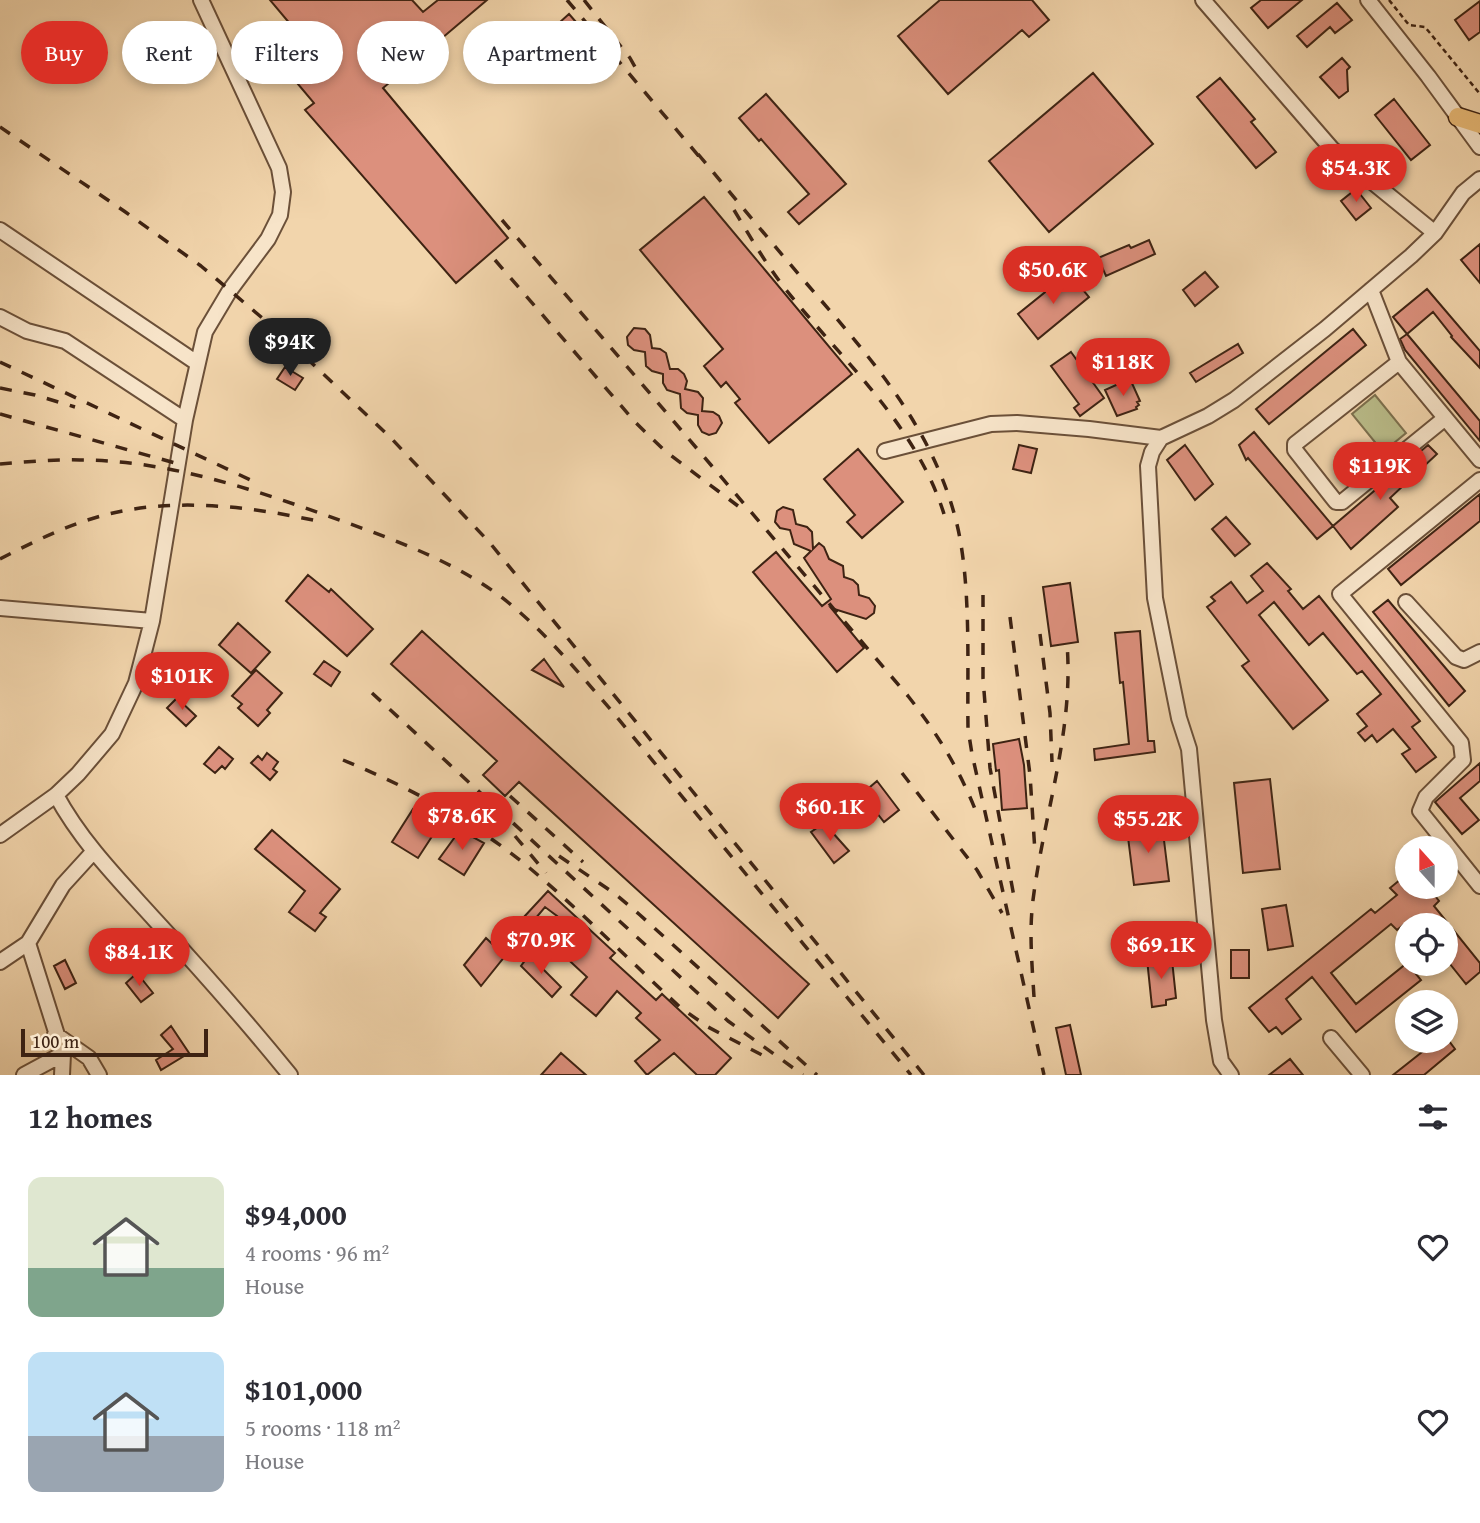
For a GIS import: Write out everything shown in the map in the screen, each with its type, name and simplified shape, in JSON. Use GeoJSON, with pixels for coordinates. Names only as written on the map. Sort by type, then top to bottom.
{"type":"FeatureCollection","features":[{"type":"Feature","properties":{"kind":"main road"},"geometry":{"type":"LineString","coordinates":[[1458,117],[1480,124]]}},
{"type":"Feature","properties":{"kind":"street"},"geometry":{"type":"LineString","coordinates":[[0,835],[56,795],[78,774],[112,734],[136,683],[152,621],[185,420],[205,332],[230,290],[268,239],[280,215],[283,192],[279,168],[201,0]]}},
{"type":"Feature","properties":{"kind":"street"},"geometry":{"type":"LineString","coordinates":[[1203,0],[1332,149],[1435,233]]}},
{"type":"Feature","properties":{"kind":"street"},"geometry":{"type":"LineString","coordinates":[[1368,0],[1480,147]]}},
{"type":"Feature","properties":{"kind":"street"},"geometry":{"type":"LineString","coordinates":[[1231,1075],[1221,1061],[1214,1020],[1189,749],[1179,718],[1155,598],[1148,466],[1152,452],[1161,438],[1208,416],[1234,400],[1371,290],[1435,233],[1463,193],[1480,179]]}},
{"type":"Feature","properties":{"kind":"street"},"geometry":{"type":"LineString","coordinates":[[0,230],[197,363]]}},
{"type":"Feature","properties":{"kind":"street"},"geometry":{"type":"LineString","coordinates":[[1371,290],[1399,362],[1480,460]]}},
{"type":"Feature","properties":{"kind":"street"},"geometry":{"type":"LineString","coordinates":[[0,317],[27,331],[65,341],[185,420]]}},
{"type":"Feature","properties":{"kind":"street"},"geometry":{"type":"LineString","coordinates":[[1399,362],[1295,444],[1295,450],[1332,497],[1336,502],[1342,502],[1444,419]]}},
{"type":"Feature","properties":{"kind":"street"},"geometry":{"type":"LineString","coordinates":[[885,451],[991,424],[1017,423],[1161,438]]}},
{"type":"Feature","properties":{"kind":"street"},"geometry":{"type":"LineString","coordinates":[[1480,480],[1340,594],[1461,743],[1464,760],[1426,797],[1420,811],[1480,886]]}},
{"type":"Feature","properties":{"kind":"street"},"geometry":{"type":"LineString","coordinates":[[1405,602],[1456,657],[1464,660],[1480,652]]}},
{"type":"Feature","properties":{"kind":"street"},"geometry":{"type":"LineString","coordinates":[[0,608],[152,621]]}},
{"type":"Feature","properties":{"kind":"street"},"geometry":{"type":"LineString","coordinates":[[56,795],[73,826],[290,1075]]}},
{"type":"Feature","properties":{"kind":"street"},"geometry":{"type":"LineString","coordinates":[[0,962],[28,943],[63,885],[94,851]]}},
{"type":"Feature","properties":{"kind":"street"},"geometry":{"type":"LineString","coordinates":[[28,943],[63,1054],[62,1075]]}},
{"type":"Feature","properties":{"kind":"street"},"geometry":{"type":"LineString","coordinates":[[55,1034],[89,1058],[99,1075]]}},
{"type":"Feature","properties":{"kind":"street"},"geometry":{"type":"LineString","coordinates":[[1331,1038],[1362,1075]]}},
{"type":"Feature","properties":{"kind":"street"},"geometry":{"type":"LineString","coordinates":[[24,1075],[63,1054]]}},
{"type":"Feature","properties":{"kind":"path"},"geometry":{"type":"LineString","coordinates":[[1389,0],[1409,25],[1425,27],[1480,94]]}},
{"type":"Feature","properties":{"kind":"green space"},"geometry":{"type":"Polygon","coordinates":[[[1375,395],[1406,433],[1383,452],[1352,414],[1375,395]]]}},
{"type":"Feature","properties":{"kind":"building"},"geometry":{"type":"Polygon","coordinates":[[[270,0],[412,0],[423,12],[438,0],[487,0],[449,32],[449,21],[357,21],[357,84],[388,84],[383,88],[508,238],[456,283],[305,110],[314,103],[298,84],[343,84],[343,21],[288,21],[270,0]]]}},
{"type":"Feature","properties":{"kind":"building"},"geometry":{"type":"Polygon","coordinates":[[[940,0],[1032,0],[1049,20],[1029,37],[1022,30],[948,94],[898,36],[940,0]]]}},
{"type":"Feature","properties":{"kind":"building"},"geometry":{"type":"Polygon","coordinates":[[[1261,0],[1302,0],[1268,28],[1251,8],[1261,0]]]}},
{"type":"Feature","properties":{"kind":"building"},"geometry":{"type":"Polygon","coordinates":[[[1480,1],[1480,32],[1469,40],[1455,20],[1480,1]]]}},
{"type":"Feature","properties":{"kind":"building"},"geometry":{"type":"Polygon","coordinates":[[[1337,3],[1352,20],[1335,33],[1330,27],[1307,47],[1297,36],[1337,3]]]}},
{"type":"Feature","properties":{"kind":"building"},"geometry":{"type":"Polygon","coordinates":[[[569,14],[575,21],[561,21],[569,14]]]}},
{"type":"Feature","properties":{"kind":"building"},"geometry":{"type":"Polygon","coordinates":[[[1342,58],[1350,67],[1347,70],[1348,91],[1339,98],[1320,77],[1342,58]]]}},
{"type":"Feature","properties":{"kind":"building"},"geometry":{"type":"Polygon","coordinates":[[[1093,73],[1153,144],[1049,232],[989,161],[1093,73]]]}},
{"type":"Feature","properties":{"kind":"building"},"geometry":{"type":"Polygon","coordinates":[[[1220,78],[1255,119],[1251,122],[1276,152],[1256,168],[1197,97],[1220,78]]]}},
{"type":"Feature","properties":{"kind":"building"},"geometry":{"type":"Polygon","coordinates":[[[766,94],[846,184],[799,224],[788,212],[809,194],[739,118],[766,94]]]}},
{"type":"Feature","properties":{"kind":"building"},"geometry":{"type":"Polygon","coordinates":[[[1394,99],[1430,145],[1411,160],[1375,115],[1394,99]]]}},
{"type":"Feature","properties":{"kind":"building"},"geometry":{"type":"Polygon","coordinates":[[[1356,189],[1371,208],[1356,220],[1341,201],[1356,189]]]}},
{"type":"Feature","properties":{"kind":"building"},"geometry":{"type":"Polygon","coordinates":[[[704,197],[852,374],[769,443],[735,403],[740,399],[726,382],[721,387],[704,366],[723,349],[640,250],[704,197]]]}},
{"type":"Feature","properties":{"kind":"building"},"geometry":{"type":"Polygon","coordinates":[[[1149,240],[1155,254],[1106,276],[1098,258],[1149,240]]]}},
{"type":"Feature","properties":{"kind":"building"},"geometry":{"type":"Polygon","coordinates":[[[1480,244],[1480,283],[1461,260],[1480,244]]]}},
{"type":"Feature","properties":{"kind":"building"},"geometry":{"type":"Polygon","coordinates":[[[1205,272],[1218,287],[1195,306],[1183,290],[1205,272]]]}},
{"type":"Feature","properties":{"kind":"building"},"geometry":{"type":"Polygon","coordinates":[[[1069,273],[1089,297],[1038,339],[1018,314],[1069,273]]]}},
{"type":"Feature","properties":{"kind":"building"},"geometry":{"type":"Polygon","coordinates":[[[1427,289],[1480,351],[1480,368],[1451,337],[1433,312],[1407,334],[1393,317],[1427,289]]]}},
{"type":"Feature","properties":{"kind":"building"},"geometry":{"type":"Polygon","coordinates":[[[634,328],[645,329],[650,335],[652,348],[666,353],[670,369],[678,369],[684,374],[687,381],[685,389],[698,392],[703,398],[702,411],[713,412],[719,416],[722,423],[716,433],[709,435],[702,432],[698,425],[698,415],[687,413],[681,408],[680,394],[667,390],[663,383],[663,374],[646,366],[645,352],[634,350],[628,345],[627,337],[634,328]]]}},
{"type":"Feature","properties":{"kind":"building"},"geometry":{"type":"Polygon","coordinates":[[[1353,329],[1366,345],[1269,424],[1256,409],[1353,329]]]}},
{"type":"Feature","properties":{"kind":"building"},"geometry":{"type":"Polygon","coordinates":[[[1407,334],[1480,421],[1480,441],[1405,350],[1400,339],[1407,334]]]}},
{"type":"Feature","properties":{"kind":"building"},"geometry":{"type":"Polygon","coordinates":[[[1238,344],[1243,353],[1196,382],[1190,373],[1238,344]]]}},
{"type":"Feature","properties":{"kind":"building"},"geometry":{"type":"Polygon","coordinates":[[[1071,352],[1104,398],[1080,416],[1074,408],[1079,404],[1051,366],[1071,352]]]}},
{"type":"Feature","properties":{"kind":"building"},"geometry":{"type":"Polygon","coordinates":[[[285,367],[303,378],[295,390],[277,379],[285,367]]]}},
{"type":"Feature","properties":{"kind":"building"},"geometry":{"type":"Polygon","coordinates":[[[1127,380],[1131,381],[1140,401],[1137,402],[1139,405],[1137,409],[1117,416],[1105,390],[1127,380]]]}},
{"type":"Feature","properties":{"kind":"building"},"geometry":{"type":"Polygon","coordinates":[[[1254,432],[1333,526],[1317,539],[1248,458],[1246,460],[1239,445],[1254,432]]]}},
{"type":"Feature","properties":{"kind":"building"},"geometry":{"type":"Polygon","coordinates":[[[1019,445],[1037,449],[1031,473],[1013,469],[1019,445]]]}},
{"type":"Feature","properties":{"kind":"building"},"geometry":{"type":"Polygon","coordinates":[[[1185,445],[1213,484],[1195,500],[1167,460],[1185,445]]]}},
{"type":"Feature","properties":{"kind":"building"},"geometry":{"type":"Polygon","coordinates":[[[1428,445],[1437,454],[1390,498],[1398,507],[1351,549],[1333,526],[1428,445]]]}},
{"type":"Feature","properties":{"kind":"building"},"geometry":{"type":"Polygon","coordinates":[[[858,449],[903,502],[862,538],[847,522],[855,515],[824,479],[858,449]]]}},
{"type":"Feature","properties":{"kind":"building"},"geometry":{"type":"Polygon","coordinates":[[[1480,494],[1480,521],[1401,585],[1388,569],[1480,494]]]}},
{"type":"Feature","properties":{"kind":"building"},"geometry":{"type":"Polygon","coordinates":[[[783,507],[793,510],[796,524],[807,527],[812,532],[813,549],[819,543],[824,547],[829,559],[843,566],[844,577],[858,585],[859,595],[869,598],[875,606],[874,613],[866,619],[831,608],[864,648],[837,672],[753,572],[776,552],[822,606],[831,599],[804,558],[811,551],[794,544],[790,530],[780,528],[775,522],[777,511],[783,507]]]}},
{"type":"Feature","properties":{"kind":"building"},"geometry":{"type":"Polygon","coordinates":[[[1226,517],[1250,544],[1235,556],[1212,529],[1226,517]]]}},
{"type":"Feature","properties":{"kind":"building"},"geometry":{"type":"Polygon","coordinates":[[[1267,563],[1291,589],[1288,591],[1303,609],[1319,596],[1420,721],[1412,727],[1436,757],[1416,772],[1402,754],[1410,749],[1393,729],[1377,742],[1372,735],[1365,741],[1358,733],[1367,726],[1357,714],[1381,694],[1362,671],[1357,674],[1323,633],[1309,645],[1274,602],[1259,615],[1328,700],[1293,729],[1242,666],[1249,661],[1207,607],[1215,601],[1211,597],[1231,582],[1247,603],[1263,591],[1251,576],[1267,563]]]}},
{"type":"Feature","properties":{"kind":"building"},"geometry":{"type":"Polygon","coordinates":[[[308,575],[329,592],[331,589],[373,629],[347,656],[286,601],[308,575]]]}},
{"type":"Feature","properties":{"kind":"building"},"geometry":{"type":"Polygon","coordinates":[[[1070,583],[1078,642],[1051,646],[1043,587],[1070,583]]]}},
{"type":"Feature","properties":{"kind":"building"},"geometry":{"type":"Polygon","coordinates":[[[1388,600],[1465,691],[1449,706],[1373,612],[1388,600]]]}},
{"type":"Feature","properties":{"kind":"building"},"geometry":{"type":"Polygon","coordinates":[[[238,623],[270,652],[251,673],[219,645],[238,623]]]}},
{"type":"Feature","properties":{"kind":"building"},"geometry":{"type":"Polygon","coordinates":[[[422,631],[809,984],[778,1018],[519,782],[505,796],[483,775],[497,761],[391,664],[422,631]]]}},
{"type":"Feature","properties":{"kind":"building"},"geometry":{"type":"Polygon","coordinates":[[[1140,631],[1148,741],[1154,741],[1155,752],[1095,760],[1094,749],[1129,744],[1115,633],[1140,631]]]}},
{"type":"Feature","properties":{"kind":"building"},"geometry":{"type":"Polygon","coordinates":[[[544,659],[564,687],[532,670],[544,659]]]}},
{"type":"Feature","properties":{"kind":"building"},"geometry":{"type":"Polygon","coordinates":[[[324,661],[340,672],[331,686],[314,674],[324,661]]]}},
{"type":"Feature","properties":{"kind":"building"},"geometry":{"type":"Polygon","coordinates":[[[256,670],[282,693],[267,710],[270,713],[258,726],[238,708],[242,704],[232,696],[256,670]]]}},
{"type":"Feature","properties":{"kind":"building"},"geometry":{"type":"Polygon","coordinates":[[[177,698],[196,716],[186,726],[167,708],[177,698]]]}},
{"type":"Feature","properties":{"kind":"building"},"geometry":{"type":"Polygon","coordinates":[[[1019,739],[1027,808],[1002,810],[999,770],[996,771],[993,744],[1019,739]]]}},
{"type":"Feature","properties":{"kind":"building"},"geometry":{"type":"Polygon","coordinates":[[[219,747],[233,759],[225,769],[222,766],[215,773],[204,764],[219,747]]]}},
{"type":"Feature","properties":{"kind":"building"},"geometry":{"type":"Polygon","coordinates":[[[267,753],[278,762],[273,769],[277,772],[270,780],[251,763],[258,756],[262,760],[267,753]]]}},
{"type":"Feature","properties":{"kind":"building"},"geometry":{"type":"Polygon","coordinates":[[[1480,763],[1480,781],[1460,798],[1479,820],[1462,834],[1435,802],[1480,763]]]}},
{"type":"Feature","properties":{"kind":"building"},"geometry":{"type":"Polygon","coordinates":[[[1270,779],[1280,869],[1243,873],[1234,783],[1270,779]]]}},
{"type":"Feature","properties":{"kind":"building"},"geometry":{"type":"Polygon","coordinates":[[[877,781],[899,810],[884,822],[862,794],[877,781]]]}},
{"type":"Feature","properties":{"kind":"building"},"geometry":{"type":"Polygon","coordinates":[[[420,807],[442,821],[418,858],[392,842],[413,809],[417,812],[420,807]]]}},
{"type":"Feature","properties":{"kind":"building"},"geometry":{"type":"Polygon","coordinates":[[[824,823],[849,851],[834,863],[811,832],[824,823]]]}},
{"type":"Feature","properties":{"kind":"building"},"geometry":{"type":"Polygon","coordinates":[[[1162,824],[1169,881],[1134,885],[1127,829],[1162,824]]]}},
{"type":"Feature","properties":{"kind":"building"},"geometry":{"type":"Polygon","coordinates":[[[272,830],[340,889],[320,913],[326,917],[315,931],[289,912],[305,891],[255,849],[272,830]]]}},
{"type":"Feature","properties":{"kind":"building"},"geometry":{"type":"Polygon","coordinates":[[[460,830],[484,843],[464,875],[439,859],[460,830]]]}},
{"type":"Feature","properties":{"kind":"building"},"geometry":{"type":"Polygon","coordinates":[[[548,891],[615,953],[610,958],[656,1000],[662,994],[731,1058],[715,1075],[697,1075],[674,1053],[647,1075],[635,1061],[660,1040],[636,1018],[641,1013],[617,991],[596,1016],[571,995],[587,977],[543,936],[557,916],[545,907],[530,925],[523,918],[548,891]]]}},
{"type":"Feature","properties":{"kind":"building"},"geometry":{"type":"Polygon","coordinates":[[[1395,897],[1395,900],[1439,901],[1434,906],[1440,913],[1395,913],[1395,928],[1391,924],[1331,973],[1356,1004],[1395,973],[1395,976],[1418,976],[1421,980],[1408,990],[1395,990],[1395,1001],[1356,1032],[1312,977],[1286,999],[1301,1019],[1282,1034],[1276,1027],[1269,1032],[1249,1008],[1371,909],[1375,913],[1395,897]]]}},
{"type":"Feature","properties":{"kind":"building"},"geometry":{"type":"Polygon","coordinates":[[[1286,905],[1293,946],[1268,950],[1262,909],[1286,905]]]}},
{"type":"Feature","properties":{"kind":"building"},"geometry":{"type":"Polygon","coordinates":[[[1458,936],[1480,963],[1480,972],[1466,984],[1458,974],[1458,936]]]}},
{"type":"Feature","properties":{"kind":"building"},"geometry":{"type":"Polygon","coordinates":[[[486,938],[505,956],[481,986],[464,965],[486,938]]]}},
{"type":"Feature","properties":{"kind":"building"},"geometry":{"type":"Polygon","coordinates":[[[1231,950],[1249,950],[1249,978],[1231,978],[1231,950]]]}},
{"type":"Feature","properties":{"kind":"building"},"geometry":{"type":"Polygon","coordinates":[[[529,955],[561,987],[552,997],[521,966],[529,955]]]}},
{"type":"Feature","properties":{"kind":"building"},"geometry":{"type":"Polygon","coordinates":[[[1160,958],[1160,961],[1172,960],[1176,998],[1166,1000],[1166,1005],[1152,1007],[1147,959],[1160,958]]]}},
{"type":"Feature","properties":{"kind":"building"},"geometry":{"type":"Polygon","coordinates":[[[65,960],[76,983],[65,989],[54,966],[65,960]]]}},
{"type":"Feature","properties":{"kind":"building"},"geometry":{"type":"Polygon","coordinates":[[[137,973],[153,993],[141,1002],[126,983],[137,973]]]}},
{"type":"Feature","properties":{"kind":"building"},"geometry":{"type":"Polygon","coordinates":[[[1070,1025],[1081,1075],[1066,1075],[1056,1028],[1070,1025]]]}},
{"type":"Feature","properties":{"kind":"building"},"geometry":{"type":"Polygon","coordinates":[[[171,1026],[189,1053],[161,1070],[156,1060],[173,1049],[161,1035],[171,1026]]]}},
{"type":"Feature","properties":{"kind":"building"},"geometry":{"type":"Polygon","coordinates":[[[561,1053],[586,1075],[541,1075],[561,1053]]]}},
{"type":"Feature","properties":{"kind":"building"},"geometry":{"type":"Polygon","coordinates":[[[1421,1053],[1450,1053],[1424,1075],[1393,1075],[1421,1053]]]}},
{"type":"Feature","properties":{"kind":"building"},"geometry":{"type":"Polygon","coordinates":[[[1290,1059],[1303,1075],[1269,1075],[1290,1059]]]}},
{"type":"Feature","properties":{"kind":"railway"},"geometry":{"type":"LineString","coordinates":[[567,0],[702,160]]}},
{"type":"Feature","properties":{"kind":"railway"},"geometry":{"type":"LineString","coordinates":[[584,0],[630,58],[640,76]]}},
{"type":"Feature","properties":{"kind":"railway"},"geometry":{"type":"LineString","coordinates":[[0,127],[201,266],[280,333],[390,437],[490,543],[924,1075]]}},
{"type":"Feature","properties":{"kind":"railway"},"geometry":{"type":"LineString","coordinates":[[698,154],[873,363],[912,419],[943,480],[954,513],[964,564],[968,729],[972,754],[1044,1075]]}},
{"type":"Feature","properties":{"kind":"railway"},"geometry":{"type":"LineString","coordinates":[[734,210],[780,281],[897,423],[932,482],[944,514]]}},
{"type":"Feature","properties":{"kind":"railway"},"geometry":{"type":"LineString","coordinates":[[502,220],[908,696],[947,752],[977,814]]}},
{"type":"Feature","properties":{"kind":"railway"},"geometry":{"type":"LineString","coordinates":[[495,260],[636,423],[665,451],[738,506]]}},
{"type":"Feature","properties":{"kind":"railway"},"geometry":{"type":"LineString","coordinates":[[0,362],[259,484]]}},
{"type":"Feature","properties":{"kind":"railway"},"geometry":{"type":"LineString","coordinates":[[0,388],[75,407]]}},
{"type":"Feature","properties":{"kind":"railway"},"geometry":{"type":"LineString","coordinates":[[0,414],[175,463]]}},
{"type":"Feature","properties":{"kind":"railway"},"geometry":{"type":"LineString","coordinates":[[0,464],[60,460],[114,461],[213,479],[384,536],[444,562],[500,596],[558,650],[611,710],[911,1075]]}},
{"type":"Feature","properties":{"kind":"railway"},"geometry":{"type":"LineString","coordinates":[[0,559],[81,522],[109,514],[161,506],[243,508],[322,522]]}},
{"type":"Feature","properties":{"kind":"railway"},"geometry":{"type":"LineString","coordinates":[[983,595],[983,678],[990,768],[1015,902]]}},
{"type":"Feature","properties":{"kind":"railway"},"geometry":{"type":"LineString","coordinates":[[1010,617],[1030,775],[1035,852]]}},
{"type":"Feature","properties":{"kind":"railway"},"geometry":{"type":"LineString","coordinates":[[1040,634],[1050,713],[1052,762]]}},
{"type":"Feature","properties":{"kind":"railway"},"geometry":{"type":"LineString","coordinates":[[1034,997],[1032,912],[1062,740],[1068,676],[1067,644]]}},
{"type":"Feature","properties":{"kind":"railway"},"geometry":{"type":"LineString","coordinates":[[372,693],[728,1021],[803,1075]]}},
{"type":"Feature","properties":{"kind":"railway"},"geometry":{"type":"LineString","coordinates":[[343,760],[442,808],[511,853],[589,921],[681,1008],[708,1027],[762,1055]]}},
{"type":"Feature","properties":{"kind":"railway"},"geometry":{"type":"LineString","coordinates":[[902,773],[977,870],[1002,913]]}},
{"type":"Feature","properties":{"kind":"railway"},"geometry":{"type":"LineString","coordinates":[[510,796],[583,862]]}},
{"type":"Feature","properties":{"kind":"railway"},"geometry":{"type":"LineString","coordinates":[[515,836],[546,873]]}},
{"type":"Feature","properties":{"kind":"railway"},"geometry":{"type":"LineString","coordinates":[[559,856],[614,893],[640,915],[817,1075]]}}]}
